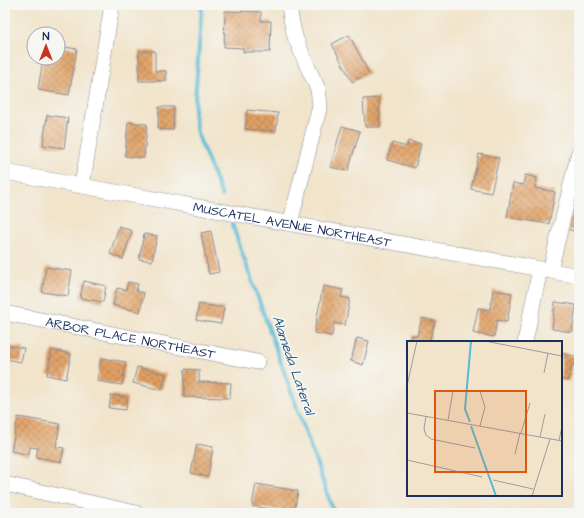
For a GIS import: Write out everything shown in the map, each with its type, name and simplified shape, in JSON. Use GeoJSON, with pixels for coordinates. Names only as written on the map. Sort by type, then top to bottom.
{"type":"FeatureCollection","features":[{"type":"Feature","properties":{"kind":"street"},"geometry":{"type":"LineString","coordinates":[[82,186],[112,5]]}},
{"type":"Feature","properties":{"kind":"street"},"geometry":{"type":"LineString","coordinates":[[289,5],[295,37],[318,89],[320,105],[290,224]]}},
{"type":"Feature","properties":{"kind":"street"},"geometry":{"type":"LineString","coordinates":[[526,341],[579,152]]}},
{"type":"Feature","properties":{"kind":"street","name":"MUSCATEL AVENUE NORTHEAST"},"geometry":{"type":"LineString","coordinates":[[5,172],[579,276]]}},
{"type":"Feature","properties":{"kind":"street","name":"ARBOR PLACE NORTHEAST"},"geometry":{"type":"LineString","coordinates":[[5,313],[257,362]]}},
{"type":"Feature","properties":{"kind":"street"},"geometry":{"type":"LineString","coordinates":[[5,484],[136,513]]}},
{"type":"Feature","properties":{"kind":"building"},"geometry":{"type":"Polygon","coordinates":[[[225,11],[261,12],[261,21],[271,21],[270,52],[243,52],[243,48],[224,47],[225,11]]]}},
{"type":"Feature","properties":{"kind":"building"},"geometry":{"type":"Polygon","coordinates":[[[349,35],[369,73],[352,82],[332,44],[349,35]]]}},
{"type":"Feature","properties":{"kind":"building"},"geometry":{"type":"Polygon","coordinates":[[[66,47],[77,49],[69,95],[38,90],[42,66],[66,66],[66,47]]]}},
{"type":"Feature","properties":{"kind":"building"},"geometry":{"type":"Polygon","coordinates":[[[139,51],[155,51],[155,71],[166,71],[166,81],[139,81],[139,51]]]}},
{"type":"Feature","properties":{"kind":"building"},"geometry":{"type":"Polygon","coordinates":[[[379,98],[380,127],[365,127],[363,99],[379,98]]]}},
{"type":"Feature","properties":{"kind":"building"},"geometry":{"type":"Polygon","coordinates":[[[159,107],[174,107],[173,130],[158,129],[159,107]]]}},
{"type":"Feature","properties":{"kind":"building"},"geometry":{"type":"Polygon","coordinates":[[[247,110],[278,113],[276,131],[245,129],[247,110]]]}},
{"type":"Feature","properties":{"kind":"building"},"geometry":{"type":"Polygon","coordinates":[[[47,115],[68,118],[64,148],[43,145],[47,115]]]}},
{"type":"Feature","properties":{"kind":"building"},"geometry":{"type":"Polygon","coordinates":[[[128,122],[147,124],[144,158],[125,156],[128,122]]]}},
{"type":"Feature","properties":{"kind":"building"},"geometry":{"type":"Polygon","coordinates":[[[342,126],[360,131],[348,171],[330,167],[342,126]]]}},
{"type":"Feature","properties":{"kind":"building"},"geometry":{"type":"Polygon","coordinates":[[[408,141],[421,144],[415,168],[387,160],[392,143],[407,147],[408,141]]]}},
{"type":"Feature","properties":{"kind":"building"},"geometry":{"type":"Polygon","coordinates":[[[479,154],[499,158],[491,193],[471,189],[479,154]]]}},
{"type":"Feature","properties":{"kind":"building"},"geometry":{"type":"Polygon","coordinates":[[[525,175],[537,178],[535,188],[555,192],[549,224],[507,217],[513,183],[523,185],[525,175]]]}},
{"type":"Feature","properties":{"kind":"building"},"geometry":{"type":"Polygon","coordinates":[[[572,197],[579,198],[579,232],[566,229],[572,197]]]}},
{"type":"Feature","properties":{"kind":"building"},"geometry":{"type":"Polygon","coordinates":[[[119,226],[132,231],[123,259],[110,254],[119,226]]]}},
{"type":"Feature","properties":{"kind":"building"},"geometry":{"type":"Polygon","coordinates":[[[211,231],[219,272],[209,274],[201,233],[211,231]]]}},
{"type":"Feature","properties":{"kind":"building"},"geometry":{"type":"Polygon","coordinates":[[[144,234],[157,236],[152,261],[139,259],[144,234]]]}},
{"type":"Feature","properties":{"kind":"building"},"geometry":{"type":"Polygon","coordinates":[[[46,267],[72,271],[68,296],[42,292],[46,267]]]}},
{"type":"Feature","properties":{"kind":"building"},"geometry":{"type":"Polygon","coordinates":[[[84,281],[106,286],[103,302],[80,298],[84,281]]]}},
{"type":"Feature","properties":{"kind":"building"},"geometry":{"type":"Polygon","coordinates":[[[128,282],[138,284],[136,291],[144,293],[140,312],[113,305],[117,288],[126,290],[128,282]]]}},
{"type":"Feature","properties":{"kind":"building"},"geometry":{"type":"Polygon","coordinates":[[[323,286],[343,290],[341,297],[350,299],[345,325],[334,323],[332,336],[314,333],[323,286]]]}},
{"type":"Feature","properties":{"kind":"building"},"geometry":{"type":"Polygon","coordinates":[[[493,290],[512,293],[507,322],[497,320],[494,337],[473,333],[478,308],[490,310],[493,290]]]}},
{"type":"Feature","properties":{"kind":"building"},"geometry":{"type":"Polygon","coordinates":[[[555,302],[576,305],[572,332],[552,329],[555,302]]]}},
{"type":"Feature","properties":{"kind":"building"},"geometry":{"type":"Polygon","coordinates":[[[199,304],[224,308],[221,324],[196,320],[199,304]]]}},
{"type":"Feature","properties":{"kind":"building"},"geometry":{"type":"Polygon","coordinates":[[[422,318],[435,321],[429,341],[410,341],[412,335],[417,336],[422,318]]]}},
{"type":"Feature","properties":{"kind":"building"},"geometry":{"type":"Polygon","coordinates":[[[357,338],[369,341],[363,365],[351,361],[357,338]]]}},
{"type":"Feature","properties":{"kind":"building"},"geometry":{"type":"Polygon","coordinates":[[[5,345],[24,348],[21,362],[5,359],[5,345]]]}},
{"type":"Feature","properties":{"kind":"building"},"geometry":{"type":"Polygon","coordinates":[[[52,350],[71,354],[66,379],[47,375],[52,350]]]}},
{"type":"Feature","properties":{"kind":"building"},"geometry":{"type":"Polygon","coordinates":[[[562,353],[579,357],[579,366],[572,365],[569,381],[562,380],[562,353]]]}},
{"type":"Feature","properties":{"kind":"building"},"geometry":{"type":"Polygon","coordinates":[[[101,358],[126,362],[122,385],[97,381],[101,358]]]}},
{"type":"Feature","properties":{"kind":"building"},"geometry":{"type":"Polygon","coordinates":[[[137,367],[166,374],[162,390],[133,383],[137,367]]]}},
{"type":"Feature","properties":{"kind":"building"},"geometry":{"type":"Polygon","coordinates":[[[185,369],[199,370],[199,382],[231,383],[230,398],[184,397],[185,369]]]}},
{"type":"Feature","properties":{"kind":"building"},"geometry":{"type":"Polygon","coordinates":[[[111,395],[127,397],[126,410],[109,408],[111,395]]]}},
{"type":"Feature","properties":{"kind":"building"},"geometry":{"type":"Polygon","coordinates":[[[18,417],[60,424],[56,447],[64,448],[61,462],[36,457],[38,448],[30,447],[29,455],[11,451],[18,417]]]}},
{"type":"Feature","properties":{"kind":"building"},"geometry":{"type":"Polygon","coordinates":[[[197,444],[213,447],[208,477],[191,473],[197,444]]]}},
{"type":"Feature","properties":{"kind":"building"},"geometry":{"type":"Polygon","coordinates":[[[256,484],[298,491],[294,513],[252,506],[256,484]]]}},
{"type":"Feature","properties":{"kind":"waterway"},"geometry":{"type":"LineString","coordinates":[[202,5],[194,114],[197,133],[222,196]]}},
{"type":"Feature","properties":{"kind":"waterway","name":"Alameda Lateral"},"geometry":{"type":"LineString","coordinates":[[232,224],[334,513]]}}]}
